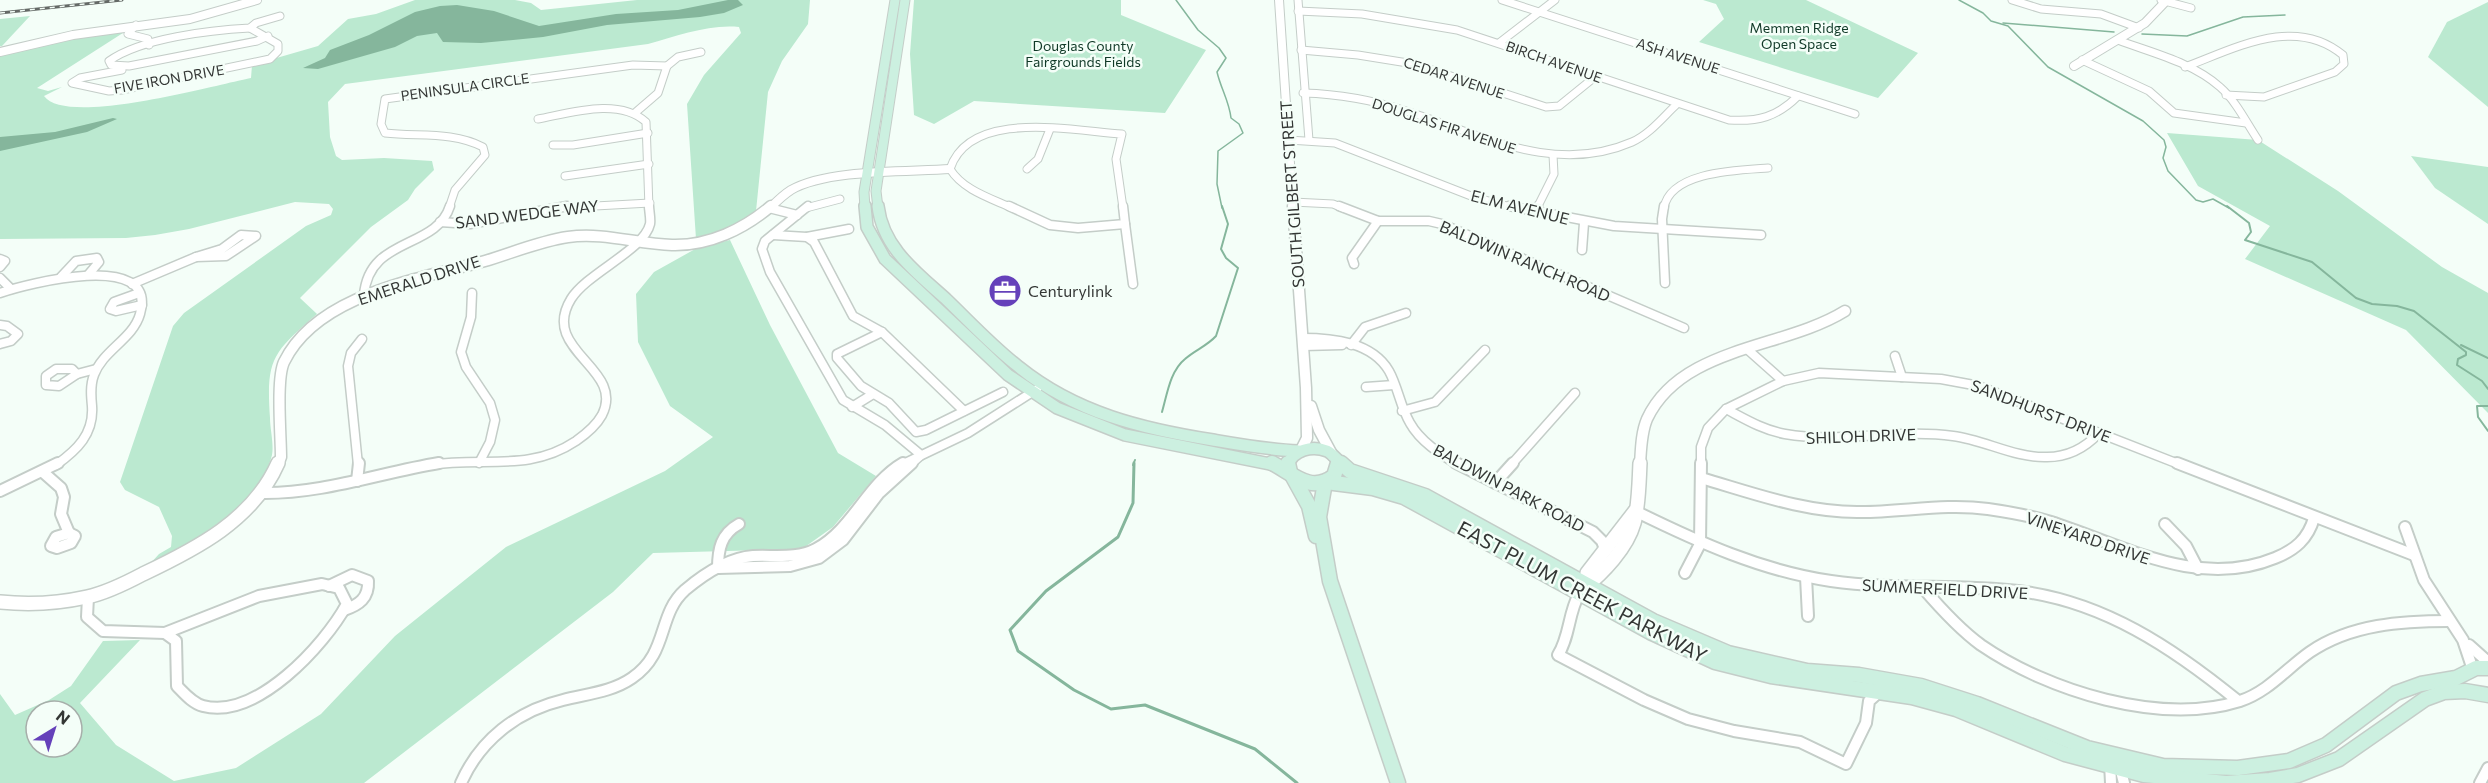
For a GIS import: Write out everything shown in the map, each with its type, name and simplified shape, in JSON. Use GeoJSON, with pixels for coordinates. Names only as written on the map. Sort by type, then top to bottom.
{"type":"FeatureCollection","features":[{"type":"Feature","properties":{"kind":"main road"},"geometry":{"type":"LineString","coordinates":[[872,174],[895,0]]}},
{"type":"Feature","properties":{"kind":"main road"},"geometry":{"type":"LineString","coordinates":[[905,0],[872,174],[863,201],[865,219],[874,243],[885,260],[1001,368],[1038,389],[1084,420],[1125,435],[1179,447],[1267,461],[1310,484],[1326,482]]}},
{"type":"Feature","properties":{"kind":"main road"},"geometry":{"type":"LineString","coordinates":[[1038,389],[1132,425],[1280,451],[1318,449],[1335,458],[1337,473],[1326,482],[1318,500],[1323,550],[1330,581],[1398,783]]}},
{"type":"Feature","properties":{"kind":"main road"},"geometry":{"type":"LineString","coordinates":[[1300,450],[1289,459],[1291,474],[1309,506],[1313,528],[1323,550]]}},
{"type":"Feature","properties":{"kind":"main road","name":"EAST PLUM CREEK PARKWAY"},"geometry":{"type":"LineString","coordinates":[[1335,458],[1350,471],[1425,496],[1666,640],[1716,662],[1796,682],[1857,688]]}},
{"type":"Feature","properties":{"kind":"main road","name":"EAST PLUM CREEK PARKWAY"},"geometry":{"type":"LineString","coordinates":[[1326,482],[1388,492],[1435,513],[1582,589],[1690,639],[1728,653],[1808,671],[1882,684],[1957,709],[2064,754],[2117,769],[2199,782],[2243,783],[2284,779],[2340,759],[2358,748],[2387,722],[2425,699],[2457,690],[2488,694]]}},
{"type":"Feature","properties":{"kind":"main road"},"geometry":{"type":"LineString","coordinates":[[1435,513],[1446,514],[1486,538],[1504,542]]}},
{"type":"Feature","properties":{"kind":"main road"},"geometry":{"type":"LineString","coordinates":[[2477,670],[2476,685],[2488,694]]}},
{"type":"Feature","properties":{"kind":"main road","name":"EAST PLUM CREEK PARKWAY"},"geometry":{"type":"LineString","coordinates":[[2117,769],[2163,766],[2211,769],[2256,767],[2289,761],[2326,745],[2396,693],[2477,670]]}},
{"type":"Feature","properties":{"kind":"main road"},"geometry":{"type":"LineString","coordinates":[[1857,688],[1861,684],[1882,684]]}},
{"type":"Feature","properties":{"kind":"street"},"geometry":{"type":"LineString","coordinates":[[149,45],[148,39],[129,36],[128,33],[138,25],[202,13],[246,0]]}},
{"type":"Feature","properties":{"kind":"street"},"geometry":{"type":"LineString","coordinates":[[0,50],[65,36],[203,16],[257,0]]}},
{"type":"Feature","properties":{"kind":"street","name":"SOUTH GILBERT STREET"},"geometry":{"type":"LineString","coordinates":[[1279,0],[1306,388],[1307,438],[1300,450]]}},
{"type":"Feature","properties":{"kind":"street"},"geometry":{"type":"LineString","coordinates":[[1298,0],[1303,93],[1309,140]]}},
{"type":"Feature","properties":{"kind":"street","name":"ASH AVENUE"},"geometry":{"type":"LineString","coordinates":[[1502,0],[1855,114]]}},
{"type":"Feature","properties":{"kind":"street"},"geometry":{"type":"LineString","coordinates":[[1499,43],[1555,0]]}},
{"type":"Feature","properties":{"kind":"street"},"geometry":{"type":"LineString","coordinates":[[2012,0],[2041,9],[2101,14],[2139,28]]}},
{"type":"Feature","properties":{"kind":"street"},"geometry":{"type":"LineString","coordinates":[[2074,66],[2139,28],[2165,0],[2191,8]]}},
{"type":"Feature","properties":{"kind":"street","name":"BIRCH AVENUE"},"geometry":{"type":"LineString","coordinates":[[1298,11],[1390,17],[1446,28],[1499,43],[1729,120],[1756,121],[1783,112],[1798,96]]}},
{"type":"Feature","properties":{"kind":"street"},"geometry":{"type":"LineString","coordinates":[[268,36],[257,41],[145,63],[119,67],[111,65],[109,61],[123,51],[250,28],[256,23],[280,16]]}},
{"type":"Feature","properties":{"kind":"street"},"geometry":{"type":"LineString","coordinates":[[138,25],[137,33],[156,35],[158,43]]}},
{"type":"Feature","properties":{"kind":"street"},"geometry":{"type":"LineString","coordinates":[[250,28],[268,36]]}},
{"type":"Feature","properties":{"kind":"street"},"geometry":{"type":"LineString","coordinates":[[2186,67],[2281,34],[2317,39],[2332,45],[2343,55],[2344,64],[2335,72],[2264,97],[2226,95]]}},
{"type":"Feature","properties":{"kind":"street","name":"FIVE IRON DRIVE"},"geometry":{"type":"LineString","coordinates":[[145,63],[135,69],[99,74],[72,83],[109,91],[122,90],[270,59],[278,51],[278,44],[268,36]]}},
{"type":"Feature","properties":{"kind":"street"},"geometry":{"type":"LineString","coordinates":[[2118,40],[2186,67],[2212,81],[2226,95],[2258,140]]}},
{"type":"Feature","properties":{"kind":"street","name":"CEDAR AVENUE"},"geometry":{"type":"LineString","coordinates":[[1301,50],[1336,51],[1397,59],[1452,74],[1546,106],[1559,106],[1596,76]]}},
{"type":"Feature","properties":{"kind":"street"},"geometry":{"type":"LineString","coordinates":[[636,112],[658,93],[667,66],[678,57],[701,52]]}},
{"type":"Feature","properties":{"kind":"street"},"geometry":{"type":"LineString","coordinates":[[2082,60],[2149,91],[2174,113],[2196,118],[2246,123]]}},
{"type":"Feature","properties":{"kind":"street","name":"PENINSULA CIRCLE"},"geometry":{"type":"LineString","coordinates":[[440,222],[452,206],[454,191],[485,154],[483,147],[458,136],[405,137],[385,133],[381,124],[386,99],[532,77],[633,65],[667,66]]}},
{"type":"Feature","properties":{"kind":"street","name":"DOUGLAS FIR AVENUE"},"geometry":{"type":"LineString","coordinates":[[1303,93],[1361,98],[1425,118],[1493,144],[1532,154],[1553,155],[1589,154],[1632,142],[1647,132],[1677,104]]}},
{"type":"Feature","properties":{"kind":"street"},"geometry":{"type":"LineString","coordinates":[[261,493],[295,494],[443,462],[519,463],[548,456],[571,444],[599,419],[606,404],[605,388],[565,334],[564,314],[570,299],[584,282],[624,255],[639,241],[650,225],[646,122],[636,112],[599,110],[538,119]]}},
{"type":"Feature","properties":{"kind":"street"},"geometry":{"type":"LineString","coordinates":[[1125,224],[1078,228],[1050,225],[969,188],[956,179],[950,169],[953,159],[960,148],[981,135],[1007,129],[1050,129],[1122,134],[1116,159],[1125,224],[1133,284]]}},
{"type":"Feature","properties":{"kind":"street"},"geometry":{"type":"LineString","coordinates":[[1027,169],[1038,159],[1050,129]]}},
{"type":"Feature","properties":{"kind":"street"},"geometry":{"type":"LineString","coordinates":[[553,145],[573,145],[648,133]]}},
{"type":"Feature","properties":{"kind":"street","name":"ELM AVENUE"},"geometry":{"type":"LineString","coordinates":[[1289,140],[1335,143],[1471,196],[1534,213],[1584,223],[1761,235]]}},
{"type":"Feature","properties":{"kind":"street"},"geometry":{"type":"LineString","coordinates":[[1534,213],[1554,174],[1553,155]]}},
{"type":"Feature","properties":{"kind":"street"},"geometry":{"type":"LineString","coordinates":[[565,176],[649,164]]}},
{"type":"Feature","properties":{"kind":"street"},"geometry":{"type":"LineString","coordinates":[[1665,283],[1667,262],[1662,218],[1665,202],[1677,187],[1688,180],[1718,172],[1768,168]]}},
{"type":"Feature","properties":{"kind":"street","name":"EMERALD DRIVE"},"geometry":{"type":"LineString","coordinates":[[0,602],[21,604],[88,597],[134,579],[194,550],[229,525],[261,493],[272,477],[281,457],[284,364],[292,349],[314,324],[364,295],[553,240],[592,236],[681,245],[715,239],[751,223],[791,190],[811,182],[872,174],[950,169]]}},
{"type":"Feature","properties":{"kind":"street"},"geometry":{"type":"LineString","coordinates":[[840,199],[808,206],[773,235],[762,249],[770,272],[843,400],[885,425],[921,455]]}},
{"type":"Feature","properties":{"kind":"street","name":"BALDWIN RANCH ROAD"},"geometry":{"type":"LineString","coordinates":[[1293,202],[1333,204],[1378,221],[1429,220],[1442,224],[1684,328]]}},
{"type":"Feature","properties":{"kind":"street","name":"SAND WEDGE WAY"},"geometry":{"type":"LineString","coordinates":[[440,222],[470,224],[573,205],[650,203]]}},
{"type":"Feature","properties":{"kind":"street"},"geometry":{"type":"LineString","coordinates":[[769,208],[797,215]]}},
{"type":"Feature","properties":{"kind":"street"},"geometry":{"type":"LineString","coordinates":[[1354,264],[1352,258],[1378,221]]}},
{"type":"Feature","properties":{"kind":"street"},"geometry":{"type":"LineString","coordinates":[[364,295],[365,275],[382,256],[440,222]]}},
{"type":"Feature","properties":{"kind":"street"},"geometry":{"type":"LineString","coordinates":[[1582,250],[1584,223]]}},
{"type":"Feature","properties":{"kind":"street"},"geometry":{"type":"LineString","coordinates":[[773,235],[807,237],[849,229]]}},
{"type":"Feature","properties":{"kind":"street"},"geometry":{"type":"LineString","coordinates":[[0,294],[61,276],[88,275],[132,284],[196,257],[222,249],[242,235],[256,236],[226,256],[196,257]]}},
{"type":"Feature","properties":{"kind":"street"},"geometry":{"type":"LineString","coordinates":[[807,237],[814,242],[853,316],[882,332],[964,411]]}},
{"type":"Feature","properties":{"kind":"street"},"geometry":{"type":"LineString","coordinates":[[61,276],[73,261],[82,258],[97,258],[99,262],[88,275]]}},
{"type":"Feature","properties":{"kind":"street"},"geometry":{"type":"LineString","coordinates":[[0,259],[4,261],[0,267]]}},
{"type":"Feature","properties":{"kind":"street"},"geometry":{"type":"LineString","coordinates":[[0,278],[11,289]]}},
{"type":"Feature","properties":{"kind":"street"},"geometry":{"type":"LineString","coordinates":[[0,491],[44,473],[77,447],[92,424],[89,395],[96,369],[131,330],[142,305],[139,292],[132,284]]}},
{"type":"Feature","properties":{"kind":"street"},"geometry":{"type":"LineString","coordinates":[[139,292],[114,303],[110,309],[116,311],[142,305]]}},
{"type":"Feature","properties":{"kind":"street"},"geometry":{"type":"LineString","coordinates":[[472,293],[473,310],[461,351],[466,367],[490,403],[495,420],[490,442],[478,464]]}},
{"type":"Feature","properties":{"kind":"street"},"geometry":{"type":"LineString","coordinates":[[1582,589],[1597,578],[1631,532],[1644,430],[1654,406],[1670,389],[1688,376],[1747,349],[1804,333],[1826,324],[1845,311]]}},
{"type":"Feature","properties":{"kind":"street"},"geometry":{"type":"LineString","coordinates":[[1351,345],[1365,327],[1406,313]]}},
{"type":"Feature","properties":{"kind":"street"},"geometry":{"type":"LineString","coordinates":[[0,325],[7,326],[18,334],[11,341],[0,344]]}},
{"type":"Feature","properties":{"kind":"street"},"geometry":{"type":"LineString","coordinates":[[882,332],[837,354],[837,358],[873,394],[889,403],[916,432],[926,430],[1003,392]]}},
{"type":"Feature","properties":{"kind":"street"},"geometry":{"type":"LineString","coordinates":[[357,481],[359,458],[348,366],[351,353],[362,339]]}},
{"type":"Feature","properties":{"kind":"street","name":"BALDWIN PARK ROAD"},"geometry":{"type":"LineString","coordinates":[[1302,342],[1351,345],[1365,351],[1384,364],[1394,385],[1402,411],[1427,444],[1450,460],[1582,526],[1599,537],[1605,549]]}},
{"type":"Feature","properties":{"kind":"street"},"geometry":{"type":"LineString","coordinates":[[1747,349],[1783,381]]}},
{"type":"Feature","properties":{"kind":"street"},"geometry":{"type":"LineString","coordinates":[[1402,411],[1435,402],[1485,350]]}},
{"type":"Feature","properties":{"kind":"street"},"geometry":{"type":"LineString","coordinates":[[1895,356],[1902,377]]}},
{"type":"Feature","properties":{"kind":"street"},"geometry":{"type":"LineString","coordinates":[[77,374],[96,369]]}},
{"type":"Feature","properties":{"kind":"street","name":"SANDHURST DRIVE"},"geometry":{"type":"LineString","coordinates":[[1700,544],[1701,447],[1715,418],[1726,409],[1783,381],[1828,373],[1941,379],[1979,386],[2414,555]]}},
{"type":"Feature","properties":{"kind":"street"},"geometry":{"type":"LineString","coordinates":[[1366,387],[1394,385]]}},
{"type":"Feature","properties":{"kind":"street","name":"SOUTH GILBERT STREET"},"geometry":{"type":"LineString","coordinates":[[1306,388],[1317,425],[1335,458]]}},
{"type":"Feature","properties":{"kind":"street"},"geometry":{"type":"LineString","coordinates":[[461,783],[478,752],[490,738],[513,722],[559,700],[608,691],[633,679],[659,651],[672,603],[695,581],[718,568],[819,558],[834,549],[862,518],[879,493],[910,468],[921,455],[968,433],[1038,389]]}},
{"type":"Feature","properties":{"kind":"street"},"geometry":{"type":"LineString","coordinates":[[1495,483],[1575,393]]}},
{"type":"Feature","properties":{"kind":"street"},"geometry":{"type":"LineString","coordinates":[[852,407],[873,394]]}},
{"type":"Feature","properties":{"kind":"street","name":"SHILOH DRIVE"},"geometry":{"type":"LineString","coordinates":[[1726,409],[1761,429],[1786,436],[1810,439],[1886,433],[1955,436],[2021,454],[2044,457],[2081,450],[2099,433]]}},
{"type":"Feature","properties":{"kind":"street"},"geometry":{"type":"LineString","coordinates":[[44,473],[61,488],[64,498],[61,514],[69,533]]}},
{"type":"Feature","properties":{"kind":"street","name":"VINEYARD DRIVE"},"geometry":{"type":"LineString","coordinates":[[1701,478],[1785,502],[1824,509],[1862,512],[1932,506],[2025,515],[2085,534],[2141,557],[2198,568],[2226,569],[2245,566],[2284,554],[2308,535],[2314,518]]}},
{"type":"Feature","properties":{"kind":"street"},"geometry":{"type":"LineString","coordinates":[[1635,511],[1587,573],[1582,589],[1567,617],[1569,636],[1558,655],[1644,700],[1688,719],[1734,731],[1800,742],[1846,764],[1866,723],[1871,697],[1882,684]]}},
{"type":"Feature","properties":{"kind":"street","name":"SUMMERFIELD DRIVE"},"geometry":{"type":"LineString","coordinates":[[1635,511],[1700,544],[1741,560],[1806,577],[1868,586],[2020,591],[2082,605],[2112,617],[2154,639],[2197,666],[2238,701]]}},
{"type":"Feature","properties":{"kind":"street"},"geometry":{"type":"LineString","coordinates":[[718,568],[717,554],[721,540],[729,528],[739,524]]}},
{"type":"Feature","properties":{"kind":"street"},"geometry":{"type":"LineString","coordinates":[[2165,524],[2186,546],[2198,568]]}},
{"type":"Feature","properties":{"kind":"street"},"geometry":{"type":"LineString","coordinates":[[2405,527],[2414,555],[2432,596],[2461,636],[2488,662]]}},
{"type":"Feature","properties":{"kind":"street"},"geometry":{"type":"LineString","coordinates":[[1685,573],[1700,544]]}},
{"type":"Feature","properties":{"kind":"street"},"geometry":{"type":"LineString","coordinates":[[329,586],[352,575],[369,581],[369,589],[362,603],[344,610]]}},
{"type":"Feature","properties":{"kind":"street"},"geometry":{"type":"LineString","coordinates":[[1806,577],[1808,616]]}},
{"type":"Feature","properties":{"kind":"street"},"geometry":{"type":"LineString","coordinates":[[88,597],[87,617],[103,630],[165,633],[239,600],[289,587],[322,584],[339,588],[347,604],[300,665],[268,690],[226,707],[202,706],[177,686],[176,640],[165,633]]}},
{"type":"Feature","properties":{"kind":"street"},"geometry":{"type":"LineString","coordinates":[[1923,588],[1936,608],[1963,632],[2003,657],[2044,678],[2075,690],[2135,705],[2177,709],[2238,701],[2266,689],[2311,652],[2353,633],[2412,621],[2450,621]]}},
{"type":"Feature","properties":{"kind":"street"},"geometry":{"type":"LineString","coordinates":[[2461,636],[2477,670]]}},
{"type":"Feature","properties":{"kind":"street"},"geometry":{"type":"LineString","coordinates":[[1857,688],[1867,711]]}},
{"type":"Feature","properties":{"kind":"street"},"geometry":{"type":"LineString","coordinates":[[2480,783],[2488,768]]}},
{"type":"Feature","properties":{"kind":"street"},"geometry":{"type":"LineString","coordinates":[[2111,783],[2117,769]]}},
{"type":"Feature","properties":{"kind":"green space"},"geometry":{"type":"Polygon","coordinates":[[[415,0],[515,0],[531,3],[541,10],[637,0],[810,0],[808,24],[782,61],[768,92],[756,211],[724,232],[696,239],[687,104],[704,75],[741,33],[739,27],[705,29],[648,44],[345,84],[328,102],[330,137],[336,156],[342,160],[384,158],[432,161],[434,170],[415,189],[408,200],[371,227],[300,298],[317,314],[281,348],[271,369],[269,398],[272,455],[265,473],[254,490],[239,506],[203,534],[149,565],[159,554],[171,547],[172,536],[159,507],[125,490],[120,482],[173,326],[184,313],[306,226],[331,215],[333,209],[329,204],[295,202],[189,229],[155,235],[126,238],[0,239],[0,55],[47,42],[126,31],[37,88],[48,91],[62,87],[44,96],[58,104],[81,107],[110,106],[175,95],[251,78],[252,65],[318,46],[348,19],[376,14],[415,0]]]}},
{"type":"Feature","properties":{"kind":"green space","name":"Douglas County Fairgrounds Fields"},"geometry":{"type":"Polygon","coordinates":[[[914,0],[1121,0],[1121,15],[1206,50],[1165,113],[974,101],[934,124],[914,115],[910,54],[914,0]]]}},
{"type":"Feature","properties":{"kind":"green space","name":"Memmen Ridge Open Space"},"geometry":{"type":"Polygon","coordinates":[[[1703,0],[1806,0],[1918,53],[1878,98],[1699,42],[1724,19],[1716,4],[1703,0]]]}},
{"type":"Feature","properties":{"kind":"green space"},"geometry":{"type":"Polygon","coordinates":[[[2488,2],[2488,107],[2428,57],[2447,22],[2488,2]]]}},
{"type":"Feature","properties":{"kind":"green space"},"geometry":{"type":"Polygon","coordinates":[[[30,16],[2,46],[0,46],[0,19],[30,16]]]}},
{"type":"Feature","properties":{"kind":"green space"},"geometry":{"type":"Polygon","coordinates":[[[2167,133],[2258,140],[2338,191],[2442,267],[2488,293],[2488,413],[2406,330],[2245,259],[2270,226],[2198,186],[2167,133]]]}},
{"type":"Feature","properties":{"kind":"green space"},"geometry":{"type":"Polygon","coordinates":[[[2411,156],[2488,167],[2488,224],[2435,188],[2411,156]]]}},
{"type":"Feature","properties":{"kind":"green space"},"geometry":{"type":"Polygon","coordinates":[[[730,240],[770,325],[838,453],[876,476],[833,527],[802,549],[653,553],[613,592],[364,783],[0,783],[0,694],[15,715],[24,711],[24,759],[84,759],[84,708],[116,745],[174,781],[236,768],[321,714],[395,636],[506,547],[665,471],[713,437],[670,406],[638,342],[636,294],[654,272],[697,248],[730,240]]]}},
{"type":"Feature","properties":{"kind":"green space"},"geometry":{"type":"Polygon","coordinates":[[[140,640],[84,699],[51,699],[71,686],[103,641],[140,640]]]}},
{"type":"Feature","properties":{"kind":"shaded area"},"geometry":{"type":"Polygon","coordinates":[[[738,0],[743,5],[724,13],[700,17],[607,25],[543,37],[481,43],[443,42],[437,33],[417,36],[395,47],[318,69],[303,68],[325,58],[330,50],[369,35],[415,12],[440,6],[457,5],[494,11],[539,26],[616,14],[678,10],[738,0]]]}},
{"type":"Feature","properties":{"kind":"shaded area"},"geometry":{"type":"Polygon","coordinates":[[[117,119],[87,132],[0,151],[0,137],[55,132],[117,119]]]}},
{"type":"Feature","properties":{"kind":"waterway"},"geometry":{"type":"LineString","coordinates":[[1176,0],[1198,30],[1219,48],[1226,58],[1217,72],[1231,118],[1239,124],[1243,133],[1218,151],[1217,184],[1222,208]]}},
{"type":"Feature","properties":{"kind":"waterway"},"geometry":{"type":"LineString","coordinates":[[1959,0],[1983,13],[1991,21],[2008,26],[2048,67],[2143,121],[2164,140],[2166,147],[2163,158],[2168,171],[2196,200],[2203,202],[2213,199],[2229,208]]}},
{"type":"Feature","properties":{"kind":"waterway"},"geometry":{"type":"LineString","coordinates":[[2142,34],[2187,36],[2243,17],[2285,15]]}},
{"type":"Feature","properties":{"kind":"waterway"},"geometry":{"type":"LineString","coordinates":[[2003,23],[2114,32]]}},
{"type":"Feature","properties":{"kind":"waterway"},"geometry":{"type":"LineString","coordinates":[[1162,412],[1170,384],[1180,364],[1216,336],[1238,268],[1226,258],[1221,249],[1228,224],[1222,206]]}},
{"type":"Feature","properties":{"kind":"waterway"},"geometry":{"type":"LineString","coordinates":[[2227,206],[2249,223],[2251,232],[2245,240],[2312,262],[2356,298],[2372,304],[2397,306],[2414,311],[2466,352],[2466,355],[2458,359],[2457,365],[2482,381],[2488,389]]}},
{"type":"Feature","properties":{"kind":"waterway"},"geometry":{"type":"LineString","coordinates":[[2461,345],[2488,358]]}},
{"type":"Feature","properties":{"kind":"waterway"},"geometry":{"type":"LineString","coordinates":[[2488,406],[2477,406],[2478,417],[2488,431]]}},
{"type":"Feature","properties":{"kind":"waterway"},"geometry":{"type":"LineString","coordinates":[[1133,465],[1135,460]]}},
{"type":"Feature","properties":{"kind":"waterway"},"geometry":{"type":"LineString","coordinates":[[1134,463],[1133,503],[1118,537],[1046,591],[1010,630],[1018,651],[1074,690],[1111,709],[1145,705],[1255,749],[1297,783]]}},
{"type":"Feature","properties":{"kind":"railway"},"geometry":{"type":"LineString","coordinates":[[0,13],[122,0]]}},
{"type":"Feature","properties":{"kind":"place","name":"Centurylink"},"geometry":{"type":"Point","coordinates":[1005,291]}}]}
